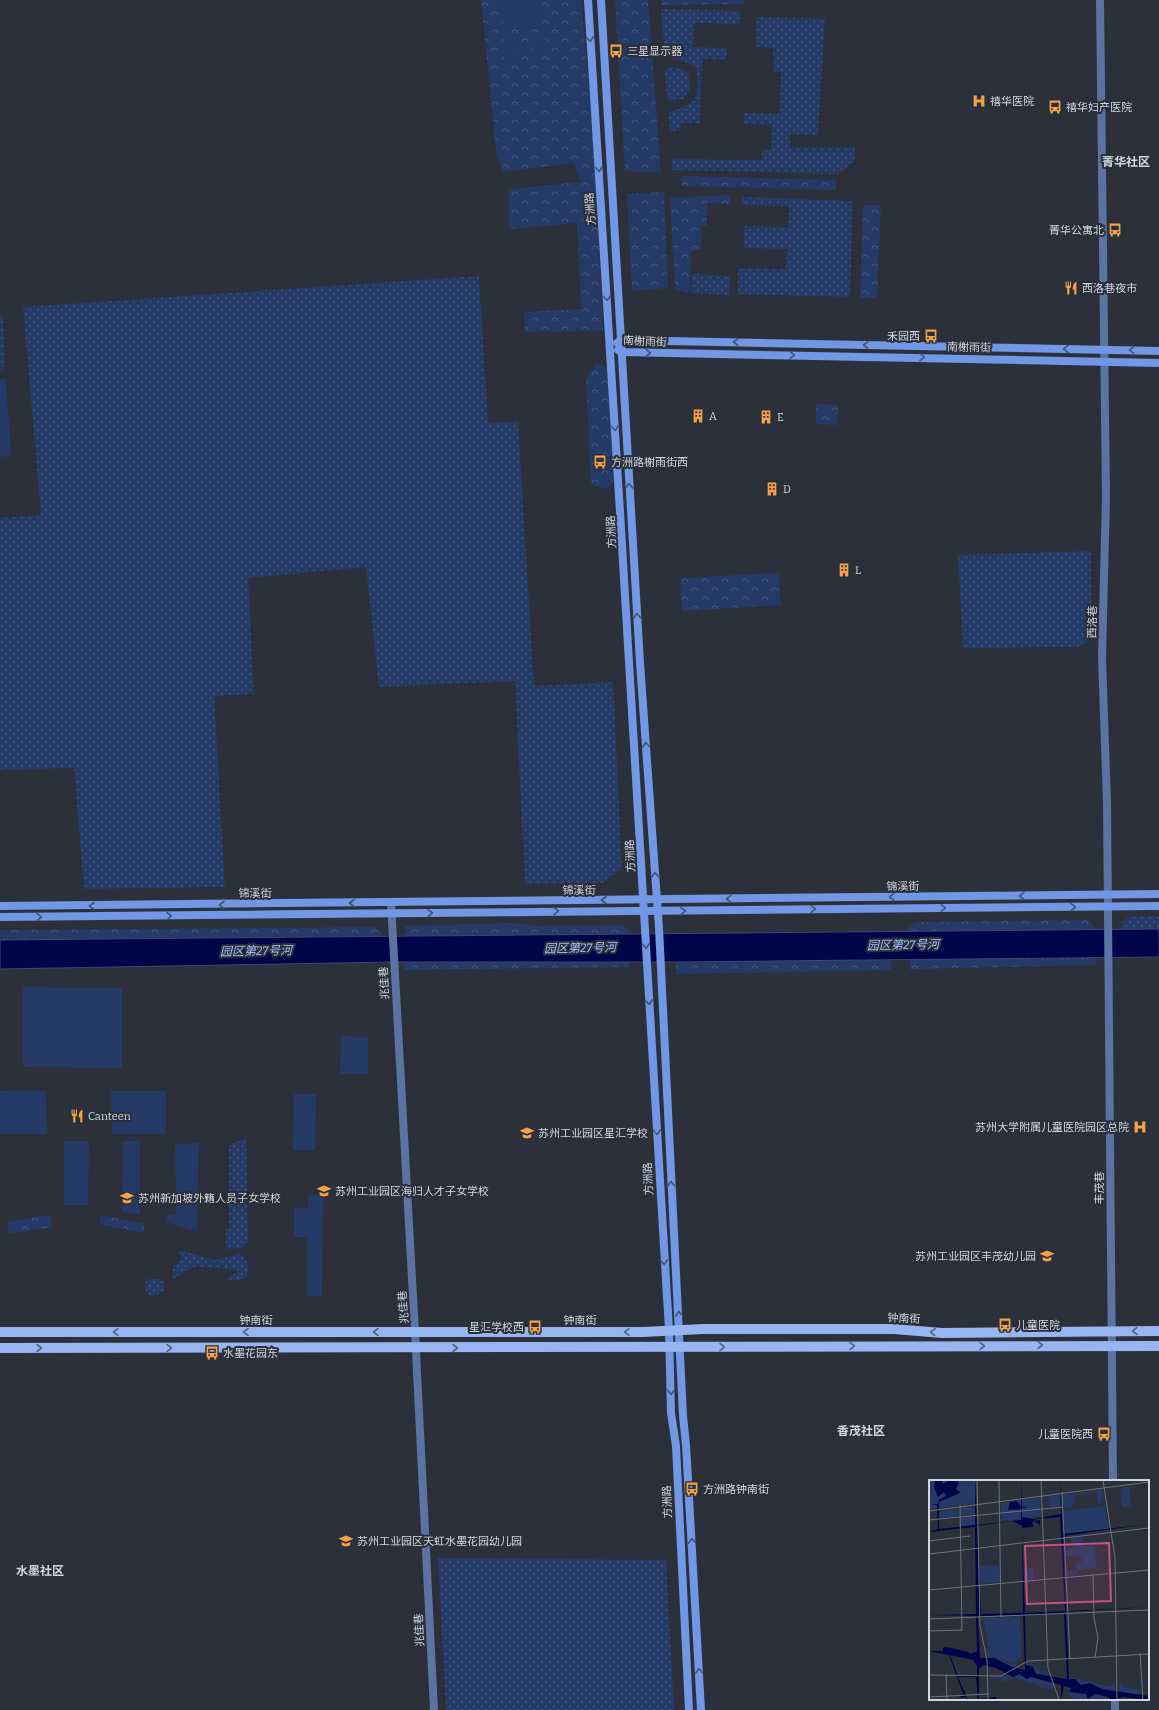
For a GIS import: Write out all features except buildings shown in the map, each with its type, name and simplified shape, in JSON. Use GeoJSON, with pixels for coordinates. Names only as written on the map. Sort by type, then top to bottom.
{"type":"FeatureCollection","features":[{"type":"Feature","properties":{"kind":"main road","name":"方洲路"},"geometry":{"type":"LineString","coordinates":[[588,0],[644,900],[646,963],[669,1347],[671,1413],[676,1446],[689,1710]]}},
{"type":"Feature","properties":{"kind":"main road","name":"方洲路"},"geometry":{"type":"LineString","coordinates":[[601,0],[640,663],[659,928],[670,1176],[701,1710]]}},
{"type":"Feature","properties":{"kind":"main road","name":"南榭雨街"},"geometry":{"type":"LineString","coordinates":[[610,346],[621,340],[1159,350]]}},
{"type":"Feature","properties":{"kind":"main road","name":"南榭雨街"},"geometry":{"type":"LineString","coordinates":[[610,346],[621,352],[1159,363]]}},
{"type":"Feature","properties":{"kind":"main road","name":"锦溪街"},"geometry":{"type":"LineString","coordinates":[[0,906],[1159,894]]}},
{"type":"Feature","properties":{"kind":"main road","name":"锦溪街"},"geometry":{"type":"LineString","coordinates":[[0,918],[1159,906]]}},
{"type":"Feature","properties":{"kind":"main road","name":"钟南街"},"geometry":{"type":"LineString","coordinates":[[0,1332],[643,1332],[668,1330],[886,1329],[973,1333],[1159,1331]]}},
{"type":"Feature","properties":{"kind":"main road"},"geometry":{"type":"LineString","coordinates":[[0,1348],[1159,1346]]}},
{"type":"Feature","properties":{"kind":"street","name":"西洛巷"},"geometry":{"type":"LineString","coordinates":[[1100,0],[1106,497],[1102,658],[1107,802],[1108,895]]}},
{"type":"Feature","properties":{"kind":"street","name":"丰茂巷"},"geometry":{"type":"LineString","coordinates":[[1108,895],[1113,1480]]}},
{"type":"Feature","properties":{"kind":"street","name":"兆佳巷"},"geometry":{"type":"LineString","coordinates":[[390,903],[392,913],[392,936],[416,1348],[434,1710]]}},
{"type":"Feature","properties":{"kind":"street"},"geometry":{"type":"LineString","coordinates":[[1115,1700],[1116,1710]]}},
{"type":"Feature","properties":{"kind":"green space"},"geometry":{"type":"Polygon","coordinates":[[[481,0],[581,0],[595,156],[603,331],[525,332],[524,312],[581,309],[577,223],[509,229],[509,189],[581,182],[574,163],[503,172],[496,152],[481,0]]]}},
{"type":"Feature","properties":{"kind":"green space"},"geometry":{"type":"Polygon","coordinates":[[[501,0],[538,0],[540,27],[504,29],[501,0]]]}},
{"type":"Feature","properties":{"kind":"green space"},"geometry":{"type":"Polygon","coordinates":[[[615,0],[648,0],[661,173],[625,171],[615,0]]]}},
{"type":"Feature","properties":{"kind":"green space"},"geometry":{"type":"Polygon","coordinates":[[[662,0],[744,0],[743,4],[661,5],[662,0]]]}},
{"type":"Feature","properties":{"kind":"green space"},"geometry":{"type":"Polygon","coordinates":[[[661,9],[740,11],[740,24],[694,23],[693,47],[727,48],[726,60],[702,59],[700,123],[681,123],[680,131],[670,131],[668,112],[686,106],[695,98],[698,86],[696,67],[689,63],[665,56],[661,9]]]}},
{"type":"Feature","properties":{"kind":"green space"},"geometry":{"type":"Polygon","coordinates":[[[756,17],[825,19],[818,135],[790,134],[790,147],[855,147],[854,162],[837,174],[672,170],[672,159],[762,160],[762,150],[771,150],[771,125],[744,124],[744,113],[779,114],[781,72],[774,72],[773,48],[756,47],[756,17]]]}},
{"type":"Feature","properties":{"kind":"green space"},"geometry":{"type":"Polygon","coordinates":[[[532,33],[545,33],[546,55],[533,55],[532,33]]]}},
{"type":"Feature","properties":{"kind":"green space"},"geometry":{"type":"Polygon","coordinates":[[[517,34],[518,60],[504,60],[504,35],[517,34]]]}},
{"type":"Feature","properties":{"kind":"green space"},"geometry":{"type":"Polygon","coordinates":[[[669,67],[683,69],[688,75],[690,89],[683,99],[670,101],[667,98],[665,71],[669,67]]]}},
{"type":"Feature","properties":{"kind":"green space"},"geometry":{"type":"Polygon","coordinates":[[[681,176],[836,180],[836,190],[681,186],[681,176]]]}},
{"type":"Feature","properties":{"kind":"green space"},"geometry":{"type":"Polygon","coordinates":[[[664,192],[668,288],[632,291],[627,194],[664,192]]]}},
{"type":"Feature","properties":{"kind":"green space"},"geometry":{"type":"Polygon","coordinates":[[[730,195],[730,204],[707,203],[707,226],[702,226],[701,248],[691,252],[690,292],[675,290],[670,198],[730,195]]]}},
{"type":"Feature","properties":{"kind":"green space"},"geometry":{"type":"Polygon","coordinates":[[[742,197],[853,201],[850,297],[738,294],[738,268],[786,269],[787,249],[744,248],[744,226],[788,227],[789,206],[742,205],[742,197]]]}},
{"type":"Feature","properties":{"kind":"green space"},"geometry":{"type":"Polygon","coordinates":[[[863,205],[881,205],[877,298],[860,298],[863,205]]]}},
{"type":"Feature","properties":{"kind":"green space"},"geometry":{"type":"Polygon","coordinates":[[[692,274],[730,276],[729,295],[691,293],[692,274]]]}},
{"type":"Feature","properties":{"kind":"green space"},"geometry":{"type":"Polygon","coordinates":[[[479,276],[488,423],[518,422],[534,686],[613,682],[622,869],[602,883],[525,884],[515,681],[379,687],[366,567],[248,578],[254,694],[214,696],[225,887],[84,889],[74,768],[0,770],[0,518],[41,515],[23,307],[479,276]]]}},
{"type":"Feature","properties":{"kind":"green space"},"geometry":{"type":"Polygon","coordinates":[[[0,313],[3,317],[5,366],[0,371],[0,313]]]}},
{"type":"Feature","properties":{"kind":"green space"},"geometry":{"type":"Polygon","coordinates":[[[597,363],[608,368],[614,480],[607,489],[591,484],[586,379],[597,363]]]}},
{"type":"Feature","properties":{"kind":"green space"},"geometry":{"type":"Polygon","coordinates":[[[0,379],[6,379],[11,456],[0,457],[0,379]]]}},
{"type":"Feature","properties":{"kind":"green space"},"geometry":{"type":"Polygon","coordinates":[[[816,404],[838,405],[837,425],[816,424],[816,404]]]}},
{"type":"Feature","properties":{"kind":"green space"},"geometry":{"type":"Polygon","coordinates":[[[1091,551],[1092,635],[1086,644],[1076,647],[963,648],[958,555],[1091,551]]]}},
{"type":"Feature","properties":{"kind":"green space"},"geometry":{"type":"Polygon","coordinates":[[[779,573],[781,605],[682,611],[680,578],[779,573]]]}},
{"type":"Feature","properties":{"kind":"green space"},"geometry":{"type":"Polygon","coordinates":[[[1131,916],[1159,916],[1159,929],[1121,930],[1123,921],[1131,916]]]}},
{"type":"Feature","properties":{"kind":"green space"},"geometry":{"type":"Polygon","coordinates":[[[1089,920],[1096,930],[909,932],[909,928],[915,922],[1089,920]]]}},
{"type":"Feature","properties":{"kind":"green space"},"geometry":{"type":"Polygon","coordinates":[[[513,923],[539,926],[624,925],[629,934],[405,936],[405,926],[513,923]]]}},
{"type":"Feature","properties":{"kind":"green space"},"geometry":{"type":"Polygon","coordinates":[[[374,927],[380,931],[383,936],[0,940],[0,930],[374,927]]]}},
{"type":"Feature","properties":{"kind":"green space"},"geometry":{"type":"Polygon","coordinates":[[[1096,957],[1096,965],[910,969],[910,959],[1096,957]]]}},
{"type":"Feature","properties":{"kind":"green space"},"geometry":{"type":"Polygon","coordinates":[[[891,959],[891,970],[676,974],[676,962],[891,959]]]}},
{"type":"Feature","properties":{"kind":"green space"},"geometry":{"type":"Polygon","coordinates":[[[404,962],[629,962],[629,967],[404,970],[404,962]]]}},
{"type":"Feature","properties":{"kind":"green space"},"geometry":{"type":"Polygon","coordinates":[[[23,987],[122,988],[122,1068],[23,1067],[23,987]]]}},
{"type":"Feature","properties":{"kind":"green space"},"geometry":{"type":"Polygon","coordinates":[[[341,1036],[368,1037],[368,1074],[340,1074],[341,1036]]]}},
{"type":"Feature","properties":{"kind":"green space"},"geometry":{"type":"Polygon","coordinates":[[[46,1090],[47,1134],[0,1134],[0,1091],[46,1090]]]}},
{"type":"Feature","properties":{"kind":"green space"},"geometry":{"type":"Polygon","coordinates":[[[111,1091],[166,1091],[166,1134],[112,1134],[111,1091]]]}},
{"type":"Feature","properties":{"kind":"green space"},"geometry":{"type":"Polygon","coordinates":[[[294,1094],[316,1094],[315,1150],[293,1150],[294,1094]]]}},
{"type":"Feature","properties":{"kind":"green space"},"geometry":{"type":"Polygon","coordinates":[[[246,1138],[248,1242],[241,1248],[226,1249],[226,1229],[229,1229],[229,1145],[246,1138]]]}},
{"type":"Feature","properties":{"kind":"green space"},"geometry":{"type":"Polygon","coordinates":[[[64,1141],[89,1141],[88,1205],[64,1205],[64,1141]]]}},
{"type":"Feature","properties":{"kind":"green space"},"geometry":{"type":"Polygon","coordinates":[[[123,1141],[140,1141],[140,1215],[122,1212],[123,1141]]]}},
{"type":"Feature","properties":{"kind":"green space"},"geometry":{"type":"Polygon","coordinates":[[[199,1143],[197,1232],[167,1222],[167,1215],[176,1214],[175,1144],[199,1143]]]}},
{"type":"Feature","properties":{"kind":"green space"},"geometry":{"type":"Polygon","coordinates":[[[308,1195],[323,1195],[322,1296],[307,1296],[307,1237],[294,1237],[294,1207],[308,1208],[308,1195]]]}},
{"type":"Feature","properties":{"kind":"green space"},"geometry":{"type":"Polygon","coordinates":[[[50,1215],[52,1227],[9,1234],[7,1222],[50,1215]]]}},
{"type":"Feature","properties":{"kind":"green space"},"geometry":{"type":"Polygon","coordinates":[[[101,1215],[145,1224],[143,1233],[99,1224],[101,1215]]]}},
{"type":"Feature","properties":{"kind":"green space"},"geometry":{"type":"Polygon","coordinates":[[[180,1250],[214,1260],[240,1254],[246,1259],[248,1268],[247,1276],[240,1280],[227,1280],[239,1270],[193,1267],[174,1279],[172,1276],[174,1264],[177,1265],[182,1255],[177,1253],[180,1250]]]}},
{"type":"Feature","properties":{"kind":"green space"},"geometry":{"type":"Polygon","coordinates":[[[148,1279],[160,1279],[165,1283],[164,1290],[155,1295],[148,1295],[144,1285],[148,1279]]]}},
{"type":"Feature","properties":{"kind":"green space"},"geometry":{"type":"Polygon","coordinates":[[[438,1558],[666,1560],[674,1710],[446,1710],[438,1558]]]}},
{"type":"Feature","properties":{"kind":"water","name":"园区第27号河"},"geometry":{"type":"Polygon","coordinates":[[[1159,929],[1159,957],[676,962],[393,962],[0,969],[0,940],[1159,929]]]}},
{"type":"Feature","properties":{"kind":"place","name":"三星显示器"},"geometry":{"type":"Point","coordinates":[616,51]}},
{"type":"Feature","properties":{"kind":"place","name":"禧华医院"},"geometry":{"type":"Point","coordinates":[979,101]}},
{"type":"Feature","properties":{"kind":"place","name":"禧华妇产医院"},"geometry":{"type":"Point","coordinates":[1055,107]}},
{"type":"Feature","properties":{"kind":"place","name":"菁华公寓北"},"geometry":{"type":"Point","coordinates":[1115,230]}},
{"type":"Feature","properties":{"kind":"place","name":"西洛巷夜市"},"geometry":{"type":"Point","coordinates":[1071,288]}},
{"type":"Feature","properties":{"kind":"place","name":"禾园西"},"geometry":{"type":"Point","coordinates":[931,336]}},
{"type":"Feature","properties":{"kind":"place","name":"A"},"geometry":{"type":"Point","coordinates":[698,416]}},
{"type":"Feature","properties":{"kind":"place","name":"E"},"geometry":{"type":"Point","coordinates":[766,417]}},
{"type":"Feature","properties":{"kind":"place","name":"方洲路榭雨街西"},"geometry":{"type":"Point","coordinates":[600,462]}},
{"type":"Feature","properties":{"kind":"place","name":"D"},"geometry":{"type":"Point","coordinates":[772,489]}},
{"type":"Feature","properties":{"kind":"place","name":"L"},"geometry":{"type":"Point","coordinates":[844,570]}},
{"type":"Feature","properties":{"kind":"place","name":"Canteen"},"geometry":{"type":"Point","coordinates":[77,1116]}},
{"type":"Feature","properties":{"kind":"place","name":"苏州大学附属儿童医院园区总院"},"geometry":{"type":"Point","coordinates":[1140,1127]}},
{"type":"Feature","properties":{"kind":"place","name":"苏州工业园区星汇学校"},"geometry":{"type":"Point","coordinates":[527,1133]}},
{"type":"Feature","properties":{"kind":"place","name":"苏州工业园区海归人才子女学校"},"geometry":{"type":"Point","coordinates":[324,1191]}},
{"type":"Feature","properties":{"kind":"place","name":"苏州新加坡外籍人员子女学校"},"geometry":{"type":"Point","coordinates":[127,1198]}},
{"type":"Feature","properties":{"kind":"place","name":"苏州工业园区丰茂幼儿园"},"geometry":{"type":"Point","coordinates":[1047,1256]}},
{"type":"Feature","properties":{"kind":"place","name":"儿童医院"},"geometry":{"type":"Point","coordinates":[1005,1325]}},
{"type":"Feature","properties":{"kind":"place","name":"星汇学校西"},"geometry":{"type":"Point","coordinates":[535,1327]}},
{"type":"Feature","properties":{"kind":"place","name":"水墨花园东"},"geometry":{"type":"Point","coordinates":[212,1353]}},
{"type":"Feature","properties":{"kind":"place","name":"儿童医院西"},"geometry":{"type":"Point","coordinates":[1104,1434]}},
{"type":"Feature","properties":{"kind":"place","name":"方洲路钟南街"},"geometry":{"type":"Point","coordinates":[692,1489]}},
{"type":"Feature","properties":{"kind":"place","name":"苏州工业园区天虹水墨花园幼儿园"},"geometry":{"type":"Point","coordinates":[346,1541]}},
{"type":"Feature","properties":{"kind":"district","name":"菁华社区"},"geometry":{"type":"Point","coordinates":[1126,162]}},
{"type":"Feature","properties":{"kind":"district","name":"香茂社区"},"geometry":{"type":"Point","coordinates":[861,1431]}},
{"type":"Feature","properties":{"kind":"district","name":"水墨社区"},"geometry":{"type":"Point","coordinates":[40,1571]}}]}
